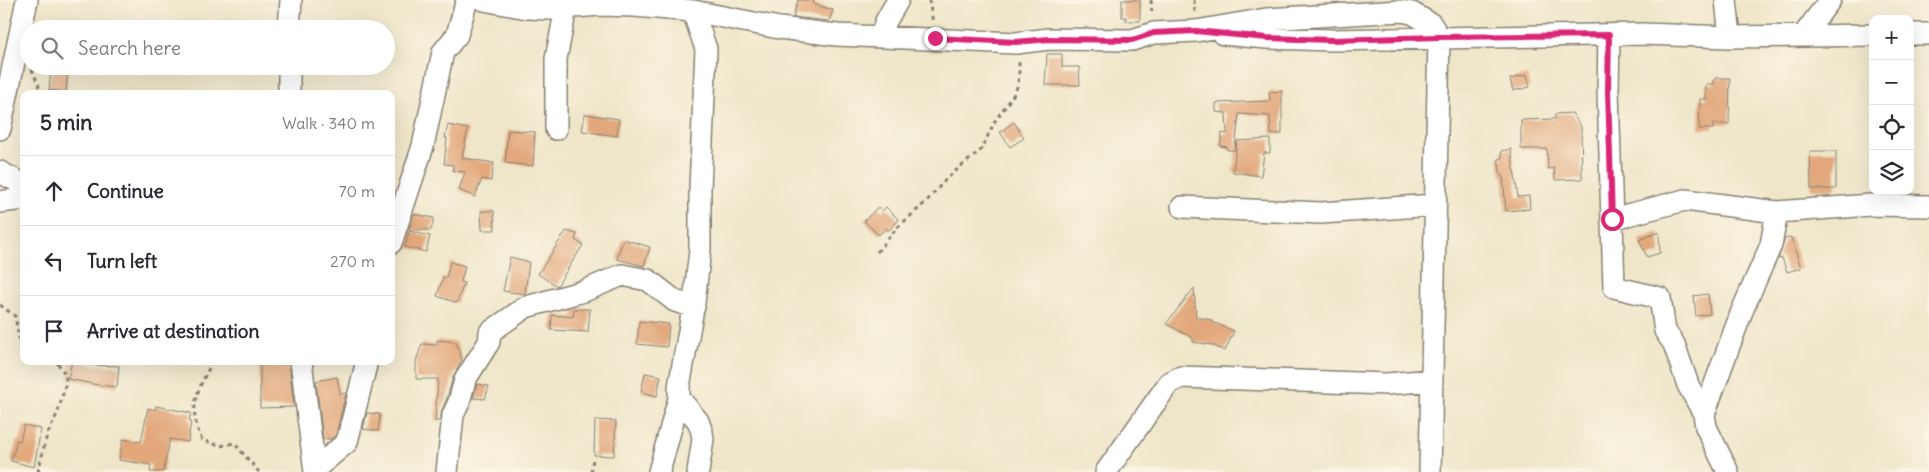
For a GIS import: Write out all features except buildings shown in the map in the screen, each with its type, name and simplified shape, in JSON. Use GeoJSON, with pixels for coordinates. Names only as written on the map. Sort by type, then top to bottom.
{"type":"FeatureCollection","features":[{"type":"Feature","properties":{"kind":"street"},"geometry":{"type":"LineString","coordinates":[[22,20],[27,0]]}},
{"type":"Feature","properties":{"kind":"street"},"geometry":{"type":"LineString","coordinates":[[290,20],[291,0]]}},
{"type":"Feature","properties":{"kind":"street"},"geometry":{"type":"LineString","coordinates":[[395,231],[423,146],[443,52],[457,35],[467,0]]}},
{"type":"Feature","properties":{"kind":"street"},"geometry":{"type":"LineString","coordinates":[[484,0],[527,8],[617,6],[693,11],[806,32],[837,35],[1016,42],[1049,39],[1132,40],[1154,33],[1196,31],[1266,19],[1391,6],[1412,13],[1430,24],[1439,37],[1434,205],[1430,472]]}},
{"type":"Feature","properties":{"kind":"street"},"geometry":{"type":"LineString","coordinates":[[881,36],[886,21],[898,0]]}},
{"type":"Feature","properties":{"kind":"street"},"geometry":{"type":"LineString","coordinates":[[1726,0],[1730,37]]}},
{"type":"Feature","properties":{"kind":"street"},"geometry":{"type":"LineString","coordinates":[[1803,36],[1830,0]]}},
{"type":"Feature","properties":{"kind":"street"},"geometry":{"type":"LineString","coordinates":[[1391,6],[1406,37]]}},
{"type":"Feature","properties":{"kind":"street"},"geometry":{"type":"LineString","coordinates":[[556,129],[556,59],[566,8]]}},
{"type":"Feature","properties":{"kind":"street"},"geometry":{"type":"LineString","coordinates":[[659,472],[680,398],[679,387],[694,307],[700,250],[700,189],[706,49],[693,11]]}},
{"type":"Feature","properties":{"kind":"street"},"geometry":{"type":"LineString","coordinates":[[0,130],[4,98],[20,30]]}},
{"type":"Feature","properties":{"kind":"street"},"geometry":{"type":"LineString","coordinates":[[1196,31],[1267,38],[1332,40],[1406,37],[1642,34],[1730,37],[1869,35]]}},
{"type":"Feature","properties":{"kind":"street"},"geometry":{"type":"LineString","coordinates":[[1914,34],[1929,34]]}},
{"type":"Feature","properties":{"kind":"street"},"geometry":{"type":"LineString","coordinates":[[1609,35],[1608,90],[1614,287],[1660,298],[1665,332],[1674,344],[1688,385],[1704,414],[1706,427],[1728,472]]}},
{"type":"Feature","properties":{"kind":"street"},"geometry":{"type":"LineString","coordinates":[[289,75],[289,90]]}},
{"type":"Feature","properties":{"kind":"street"},"geometry":{"type":"LineString","coordinates":[[0,172],[20,183]]}},
{"type":"Feature","properties":{"kind":"street"},"geometry":{"type":"LineString","coordinates":[[0,202],[20,200]]}},
{"type":"Feature","properties":{"kind":"street"},"geometry":{"type":"LineString","coordinates":[[1612,219],[1685,200],[1777,212],[1871,205],[1929,206]]}},
{"type":"Feature","properties":{"kind":"street"},"geometry":{"type":"LineString","coordinates":[[1182,207],[1321,213],[1434,205]]}},
{"type":"Feature","properties":{"kind":"street"},"geometry":{"type":"LineString","coordinates":[[1704,414],[1742,310],[1772,245],[1777,212]]}},
{"type":"Feature","properties":{"kind":"street"},"geometry":{"type":"LineString","coordinates":[[447,472],[453,415],[465,380],[489,342],[490,332],[526,307],[584,291],[622,275],[648,280],[675,301],[694,307]]}},
{"type":"Feature","properties":{"kind":"street"},"geometry":{"type":"LineString","coordinates":[[302,365],[315,470]]}},
{"type":"Feature","properties":{"kind":"street"},"geometry":{"type":"LineString","coordinates":[[315,470],[347,442],[366,365]]}},
{"type":"Feature","properties":{"kind":"street"},"geometry":{"type":"LineString","coordinates":[[1106,472],[1169,383],[1181,377],[1387,384],[1431,380]]}},
{"type":"Feature","properties":{"kind":"street"},"geometry":{"type":"LineString","coordinates":[[680,398],[698,421],[702,432],[703,439],[698,472]]}},
{"type":"Feature","properties":{"kind":"path"},"geometry":{"type":"LineString","coordinates":[[877,252],[903,221],[926,202],[946,179],[981,150],[995,121],[1016,91],[1019,62],[1016,42]]}},
{"type":"Feature","properties":{"kind":"path"},"geometry":{"type":"LineString","coordinates":[[35,75],[40,90]]}},
{"type":"Feature","properties":{"kind":"path"},"geometry":{"type":"LineString","coordinates":[[0,300],[2,306],[15,316],[20,339]]}},
{"type":"Feature","properties":{"kind":"path"},"geometry":{"type":"LineString","coordinates":[[38,472],[47,435],[58,412],[66,382],[66,375],[59,365]]}},
{"type":"Feature","properties":{"kind":"path"},"geometry":{"type":"LineString","coordinates":[[211,365],[196,397],[194,409],[197,429],[202,440],[221,446],[234,442],[259,472]]}},
{"type":"Feature","properties":{"kind":"path"},"geometry":{"type":"LineString","coordinates":[[591,472],[593,459]]}},
{"type":"Feature","properties":{"kind":"route"},"geometry":{"type":"LineString","coordinates":[[935,38],[1016,42],[1049,39],[1132,40],[1154,33],[1196,31],[1267,38],[1332,40],[1609,35],[1608,90],[1612,219]]}}]}
